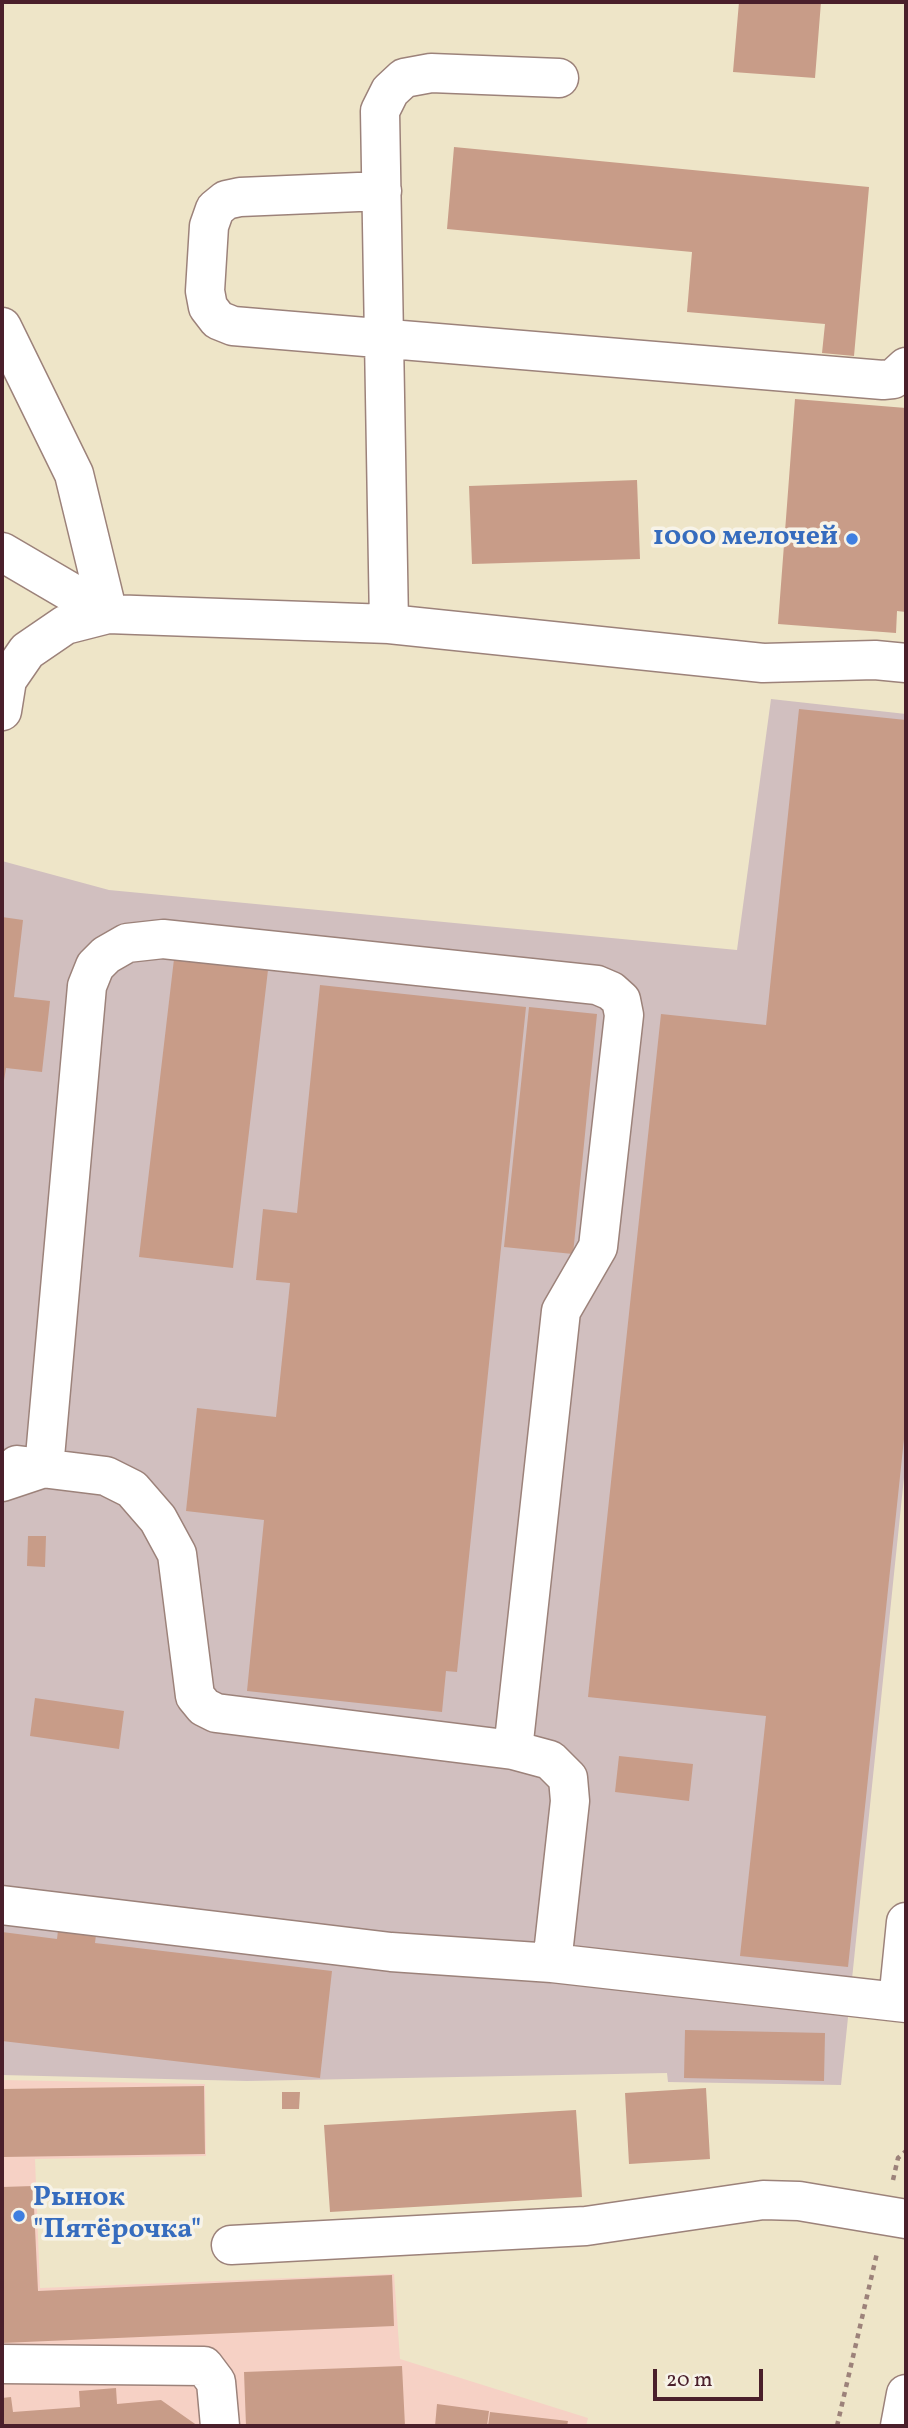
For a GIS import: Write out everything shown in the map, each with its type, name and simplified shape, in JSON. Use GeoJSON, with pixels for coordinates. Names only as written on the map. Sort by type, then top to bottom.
{"type":"FeatureCollection","features":[{"type":"Feature","properties":{"kind":"main road"},"geometry":{"type":"LineString","coordinates":[[389,624],[380,111],[390,91],[404,78],[431,73],[559,78]]}},
{"type":"Feature","properties":{"kind":"main road"},"geometry":{"type":"LineString","coordinates":[[382,191],[240,197],[226,200],[215,209],[209,226],[205,291],[208,307],[218,320],[233,326],[384,339],[883,380],[893,379],[906,367]]}},
{"type":"Feature","properties":{"kind":"main road"},"geometry":{"type":"LineString","coordinates":[[2,327],[74,474],[108,614]]}},
{"type":"Feature","properties":{"kind":"main road"},"geometry":{"type":"LineString","coordinates":[[2,552],[108,614]]}},
{"type":"Feature","properties":{"kind":"main road"},"geometry":{"type":"LineString","coordinates":[[2,711],[7,680],[27,651],[65,625],[108,614],[389,624],[763,663],[875,660],[906,663]]}},
{"type":"Feature","properties":{"kind":"main road"},"geometry":{"type":"LineString","coordinates":[[44,1468],[87,986],[95,966],[106,956],[127,943],[163,939],[597,985],[611,991],[621,1000],[624,1015],[598,1247],[561,1311],[513,1750]]}},
{"type":"Feature","properties":{"kind":"main road"},"geometry":{"type":"LineString","coordinates":[[2,1463],[106,1476],[132,1489],[158,1520],[177,1554],[195,1696],[204,1707],[215,1713],[513,1750],[550,1759],[568,1778],[570,1801],[552,1963]]}},
{"type":"Feature","properties":{"kind":"main road"},"geometry":{"type":"LineString","coordinates":[[2,1482],[44,1468]]}},
{"type":"Feature","properties":{"kind":"main road"},"geometry":{"type":"LineString","coordinates":[[2,1905],[391,1952],[552,1963],[902,2003],[906,1922]]}},
{"type":"Feature","properties":{"kind":"main road"},"geometry":{"type":"LineString","coordinates":[[231,2245],[586,2225],[763,2200],[799,2201],[896,2217]]}},
{"type":"Feature","properties":{"kind":"main road"},"geometry":{"type":"LineString","coordinates":[[2,2364],[204,2366],[216,2382],[220,2426]]}},
{"type":"Feature","properties":{"kind":"main road"},"geometry":{"type":"LineString","coordinates":[[900,2426],[906,2394]]}},
{"type":"Feature","properties":{"kind":"path"},"geometry":{"type":"LineString","coordinates":[[837,2426],[896,2217],[898,2158],[906,2151]]}},
{"type":"Feature","properties":{"kind":"shaded area"},"geometry":{"type":"Polygon","coordinates":[[[771,699],[906,714],[906,1458],[841,2085],[668,2082],[667,2073],[247,2081],[2,2075],[2,861],[109,890],[737,950],[771,699]]]}},
{"type":"Feature","properties":{"kind":"shaded area","name":"Рынок \"Пятёрочка\""},"geometry":{"type":"Polygon","coordinates":[[[2,2080],[205,2084],[206,2156],[35,2159],[40,2288],[394,2274],[400,2359],[588,2418],[586,2426],[2,2426],[2,2080]]]}},
{"type":"Feature","properties":{"kind":"building"},"geometry":{"type":"Polygon","coordinates":[[[739,2],[821,2],[815,78],[733,72],[739,2]]]}},
{"type":"Feature","properties":{"kind":"building"},"geometry":{"type":"Polygon","coordinates":[[[454,147],[869,187],[854,356],[822,353],[825,324],[687,312],[692,252],[447,229],[454,147]]]}},
{"type":"Feature","properties":{"kind":"building"},"geometry":{"type":"Polygon","coordinates":[[[795,399],[906,408],[906,612],[897,611],[896,633],[778,624],[795,399]]]}},
{"type":"Feature","properties":{"kind":"building"},"geometry":{"type":"Polygon","coordinates":[[[637,480],[640,559],[472,564],[469,486],[637,480]]]}},
{"type":"Feature","properties":{"kind":"building"},"geometry":{"type":"Polygon","coordinates":[[[799,709],[906,720],[906,1420],[848,1967],[740,1956],[766,1716],[588,1697],[661,1014],[766,1025],[799,709]]]}},
{"type":"Feature","properties":{"kind":"building"},"geometry":{"type":"Polygon","coordinates":[[[2,917],[23,920],[14,997],[50,1001],[42,1072],[6,1068],[3,1087],[2,917]]]}},
{"type":"Feature","properties":{"kind":"building"},"geometry":{"type":"Polygon","coordinates":[[[174,959],[268,970],[233,1268],[139,1257],[174,959]]]}},
{"type":"Feature","properties":{"kind":"building"},"geometry":{"type":"Polygon","coordinates":[[[320,985],[526,1007],[457,1672],[446,1671],[442,1712],[247,1691],[264,1520],[186,1511],[197,1408],[276,1417],[290,1283],[256,1280],[263,1209],[297,1213],[320,985]]]}},
{"type":"Feature","properties":{"kind":"building"},"geometry":{"type":"Polygon","coordinates":[[[529,1007],[597,1014],[573,1254],[504,1247],[529,1007]]]}},
{"type":"Feature","properties":{"kind":"building"},"geometry":{"type":"Polygon","coordinates":[[[28,1536],[46,1536],[45,1567],[27,1566],[28,1536]]]}},
{"type":"Feature","properties":{"kind":"building"},"geometry":{"type":"Polygon","coordinates":[[[35,1698],[124,1711],[119,1749],[30,1736],[35,1698]]]}},
{"type":"Feature","properties":{"kind":"building"},"geometry":{"type":"Polygon","coordinates":[[[619,1756],[693,1764],[689,1801],[615,1792],[619,1756]]]}},
{"type":"Feature","properties":{"kind":"building"},"geometry":{"type":"Polygon","coordinates":[[[59,1922],[97,1927],[95,1943],[332,1971],[320,2078],[2,2041],[2,1932],[57,1939],[59,1922]]]}},
{"type":"Feature","properties":{"kind":"building"},"geometry":{"type":"Polygon","coordinates":[[[685,2030],[825,2033],[824,2081],[684,2078],[685,2030]]]}},
{"type":"Feature","properties":{"kind":"building"},"geometry":{"type":"Polygon","coordinates":[[[204,2086],[205,2154],[2,2157],[2,2089],[204,2086]]]}},
{"type":"Feature","properties":{"kind":"building"},"geometry":{"type":"Polygon","coordinates":[[[706,2088],[710,2159],[629,2164],[625,2093],[706,2088]]]}},
{"type":"Feature","properties":{"kind":"building"},"geometry":{"type":"Polygon","coordinates":[[[282,2092],[300,2092],[299,2109],[282,2109],[282,2092]]]}},
{"type":"Feature","properties":{"kind":"building"},"geometry":{"type":"Polygon","coordinates":[[[576,2110],[582,2197],[330,2212],[324,2125],[576,2110]]]}},
{"type":"Feature","properties":{"kind":"building"},"geometry":{"type":"Polygon","coordinates":[[[33,2186],[38,2291],[392,2275],[394,2326],[2,2343],[2,2187],[33,2186]]]}},
{"type":"Feature","properties":{"kind":"building"},"geometry":{"type":"Polygon","coordinates":[[[402,2366],[405,2426],[246,2426],[244,2372],[402,2366]]]}},
{"type":"Feature","properties":{"kind":"building"},"geometry":{"type":"Polygon","coordinates":[[[116,2388],[117,2404],[161,2400],[198,2426],[2,2426],[2,2398],[11,2397],[13,2412],[80,2407],[79,2391],[116,2388]]]}},
{"type":"Feature","properties":{"kind":"building"},"geometry":{"type":"Polygon","coordinates":[[[437,2404],[489,2411],[487,2426],[435,2426],[437,2404]]]}},
{"type":"Feature","properties":{"kind":"building"},"geometry":{"type":"Polygon","coordinates":[[[490,2412],[568,2421],[567,2426],[488,2426],[490,2412]]]}},
{"type":"Feature","properties":{"kind":"place","name":"1000 мелочей"},"geometry":{"type":"Point","coordinates":[852,539]}},
{"type":"Feature","properties":{"kind":"place","name":"Рынок \"Пятёрочка\""},"geometry":{"type":"Point","coordinates":[19,2216]}}]}
